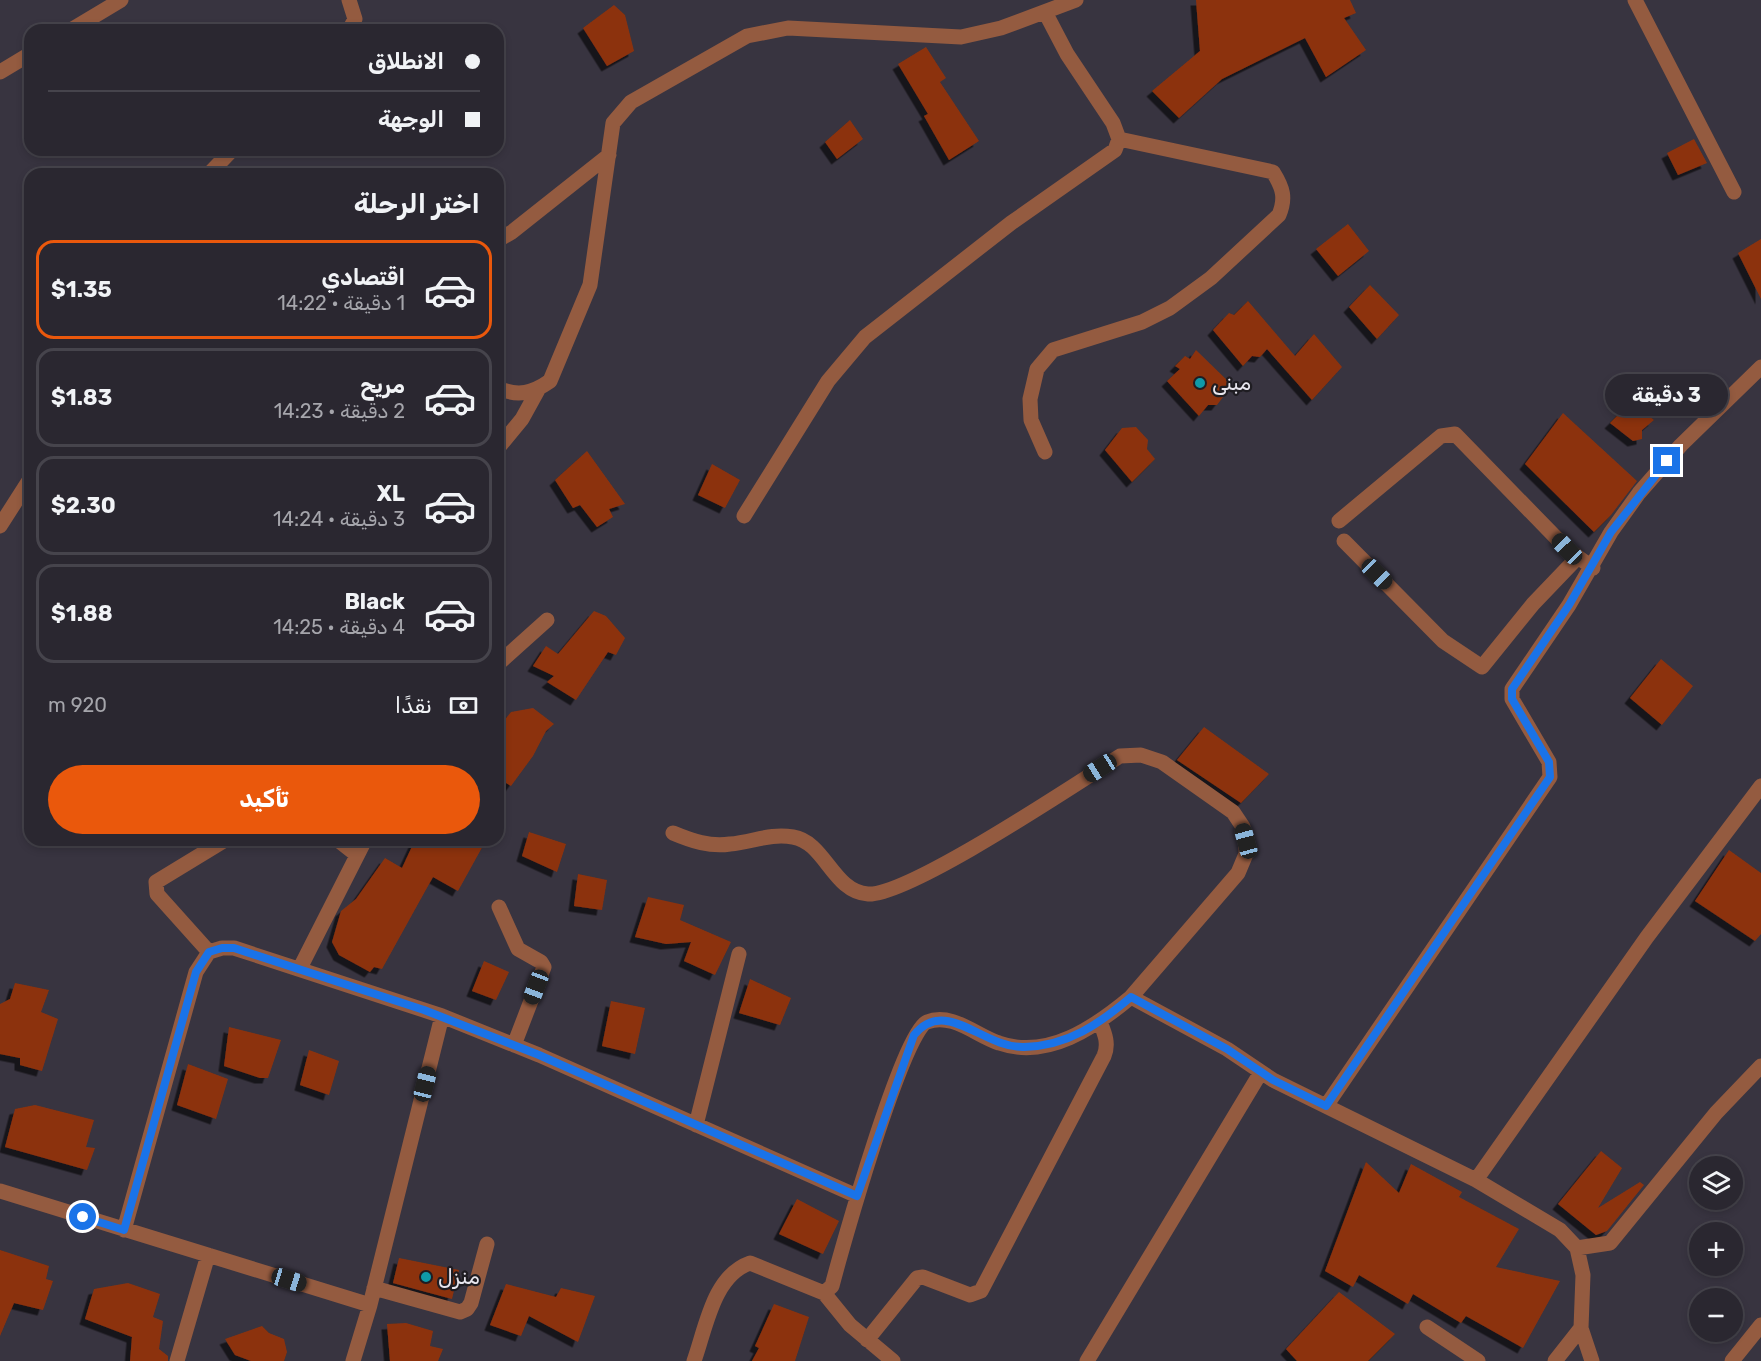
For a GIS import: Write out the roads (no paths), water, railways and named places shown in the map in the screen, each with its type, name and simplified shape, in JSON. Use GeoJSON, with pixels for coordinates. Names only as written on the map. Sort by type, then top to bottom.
{"type":"FeatureCollection","features":[{"type":"Feature","properties":{"kind":"street"},"geometry":{"type":"LineString","coordinates":[[81,24],[121,0]]}},
{"type":"Feature","properties":{"kind":"street"},"geometry":{"type":"LineString","coordinates":[[349,0],[355,19],[352,24]]}},
{"type":"Feature","properties":{"kind":"street"},"geometry":{"type":"LineString","coordinates":[[504,441],[522,419],[538,390],[550,381],[590,285],[613,123],[631,102],[747,36],[788,28],[961,37],[1001,28],[1076,0]]}},
{"type":"Feature","properties":{"kind":"street"},"geometry":{"type":"LineString","coordinates":[[1635,0],[1734,192]]}},
{"type":"Feature","properties":{"kind":"street"},"geometry":{"type":"LineString","coordinates":[[744,516],[828,381],[865,337],[1011,223],[1115,150],[1119,139],[1113,123],[1067,54],[1045,12]]}},
{"type":"Feature","properties":{"kind":"street"},"geometry":{"type":"LineString","coordinates":[[0,72],[24,58]]}},
{"type":"Feature","properties":{"kind":"street"},"geometry":{"type":"LineString","coordinates":[[1045,452],[1031,420],[1030,399],[1037,369],[1053,350],[1143,322],[1170,308],[1211,278],[1279,215],[1285,202],[1282,186],[1273,172],[1119,139]]}},
{"type":"Feature","properties":{"kind":"street"},"geometry":{"type":"LineString","coordinates":[[504,237],[609,155]]}},
{"type":"Feature","properties":{"kind":"street"},"geometry":{"type":"LineString","coordinates":[[215,168],[226,156]]}},
{"type":"Feature","properties":{"kind":"street"},"geometry":{"type":"LineString","coordinates":[[1326,1106],[1550,777],[1549,762],[1512,699],[1512,689],[1593,568],[1611,532],[1639,493],[1681,445],[1761,367]]}},
{"type":"Feature","properties":{"kind":"street"},"geometry":{"type":"LineString","coordinates":[[504,389],[523,393],[538,390]]}},
{"type":"Feature","properties":{"kind":"street"},"geometry":{"type":"LineString","coordinates":[[1339,521],[1441,436],[1455,434],[1529,513],[1593,568]]}},
{"type":"Feature","properties":{"kind":"street"},"geometry":{"type":"LineString","coordinates":[[0,526],[24,488]]}},
{"type":"Feature","properties":{"kind":"street"},"geometry":{"type":"LineString","coordinates":[[1344,541],[1443,641],[1482,667],[1533,604],[1578,557]]}},
{"type":"Feature","properties":{"kind":"street"},"geometry":{"type":"LineString","coordinates":[[504,659],[547,620]]}},
{"type":"Feature","properties":{"kind":"street"},"geometry":{"type":"LineString","coordinates":[[673,833],[712,845],[732,844],[771,835],[796,837],[811,844],[837,876],[854,889],[868,894],[899,885],[939,866],[1120,756],[1141,755],[1162,762],[1233,812],[1242,827],[1246,854],[1238,873],[1131,997],[1100,1022],[1076,1037],[1023,1047],[1000,1044],[952,1021],[939,1019],[925,1022],[914,1035],[857,1196],[832,1286],[824,1293]]}},
{"type":"Feature","properties":{"kind":"street"},"geometry":{"type":"LineString","coordinates":[[1476,1180],[1647,937],[1761,786]]}},
{"type":"Feature","properties":{"kind":"street"},"geometry":{"type":"LineString","coordinates":[[209,952],[157,894],[156,882],[215,846]]}},
{"type":"Feature","properties":{"kind":"street"},"geometry":{"type":"LineString","coordinates":[[346,846],[357,855]]}},
{"type":"Feature","properties":{"kind":"street"},"geometry":{"type":"LineString","coordinates":[[300,968],[362,846]]}},
{"type":"Feature","properties":{"kind":"street"},"geometry":{"type":"LineString","coordinates":[[499,907],[518,949],[541,962],[543,967],[514,1045]]}},
{"type":"Feature","properties":{"kind":"street"},"geometry":{"type":"LineString","coordinates":[[124,1230],[196,972],[209,952],[222,948],[234,948],[300,968],[442,1016],[514,1045],[857,1196]]}},
{"type":"Feature","properties":{"kind":"street"},"geometry":{"type":"LineString","coordinates":[[696,1125],[739,954]]}},
{"type":"Feature","properties":{"kind":"street"},"geometry":{"type":"LineString","coordinates":[[1131,997],[1227,1049],[1261,1072],[1476,1180],[1560,1230],[1576,1248],[1583,1275],[1581,1328],[1592,1361]]}},
{"type":"Feature","properties":{"kind":"street"},"geometry":{"type":"LineString","coordinates":[[353,1361],[370,1305],[442,1016]]}},
{"type":"Feature","properties":{"kind":"street"},"geometry":{"type":"LineString","coordinates":[[867,1340],[917,1278],[923,1277],[970,1295],[981,1291],[1104,1056],[1107,1049],[1100,1022]]}},
{"type":"Feature","properties":{"kind":"street"},"geometry":{"type":"LineString","coordinates":[[1576,1248],[1610,1243],[1716,1113],[1761,1066]]}},
{"type":"Feature","properties":{"kind":"street"},"geometry":{"type":"LineString","coordinates":[[1087,1361],[1261,1072]]}},
{"type":"Feature","properties":{"kind":"street"},"geometry":{"type":"LineString","coordinates":[[0,1191],[370,1305]]}},
{"type":"Feature","properties":{"kind":"street"},"geometry":{"type":"LineString","coordinates":[[374,1288],[460,1312],[467,1309],[487,1244]]}},
{"type":"Feature","properties":{"kind":"street"},"geometry":{"type":"LineString","coordinates":[[177,1361],[208,1255]]}},
{"type":"Feature","properties":{"kind":"street"},"geometry":{"type":"LineString","coordinates":[[694,1361],[722,1286],[736,1268],[750,1263],[824,1293],[850,1324],[894,1361]]}},
{"type":"Feature","properties":{"kind":"street"},"geometry":{"type":"LineString","coordinates":[[1732,1361],[1761,1325]]}},
{"type":"Feature","properties":{"kind":"street"},"geometry":{"type":"LineString","coordinates":[[1428,1328],[1478,1361]]}},
{"type":"Feature","properties":{"kind":"street"},"geometry":{"type":"LineString","coordinates":[[1555,1361],[1581,1328]]}},
{"type":"Feature","properties":{"kind":"place","name":"مبنى"},"geometry":{"type":"Point","coordinates":[1200,383]}},
{"type":"Feature","properties":{"kind":"place","name":"منزل"},"geometry":{"type":"Point","coordinates":[426,1277]}}]}
